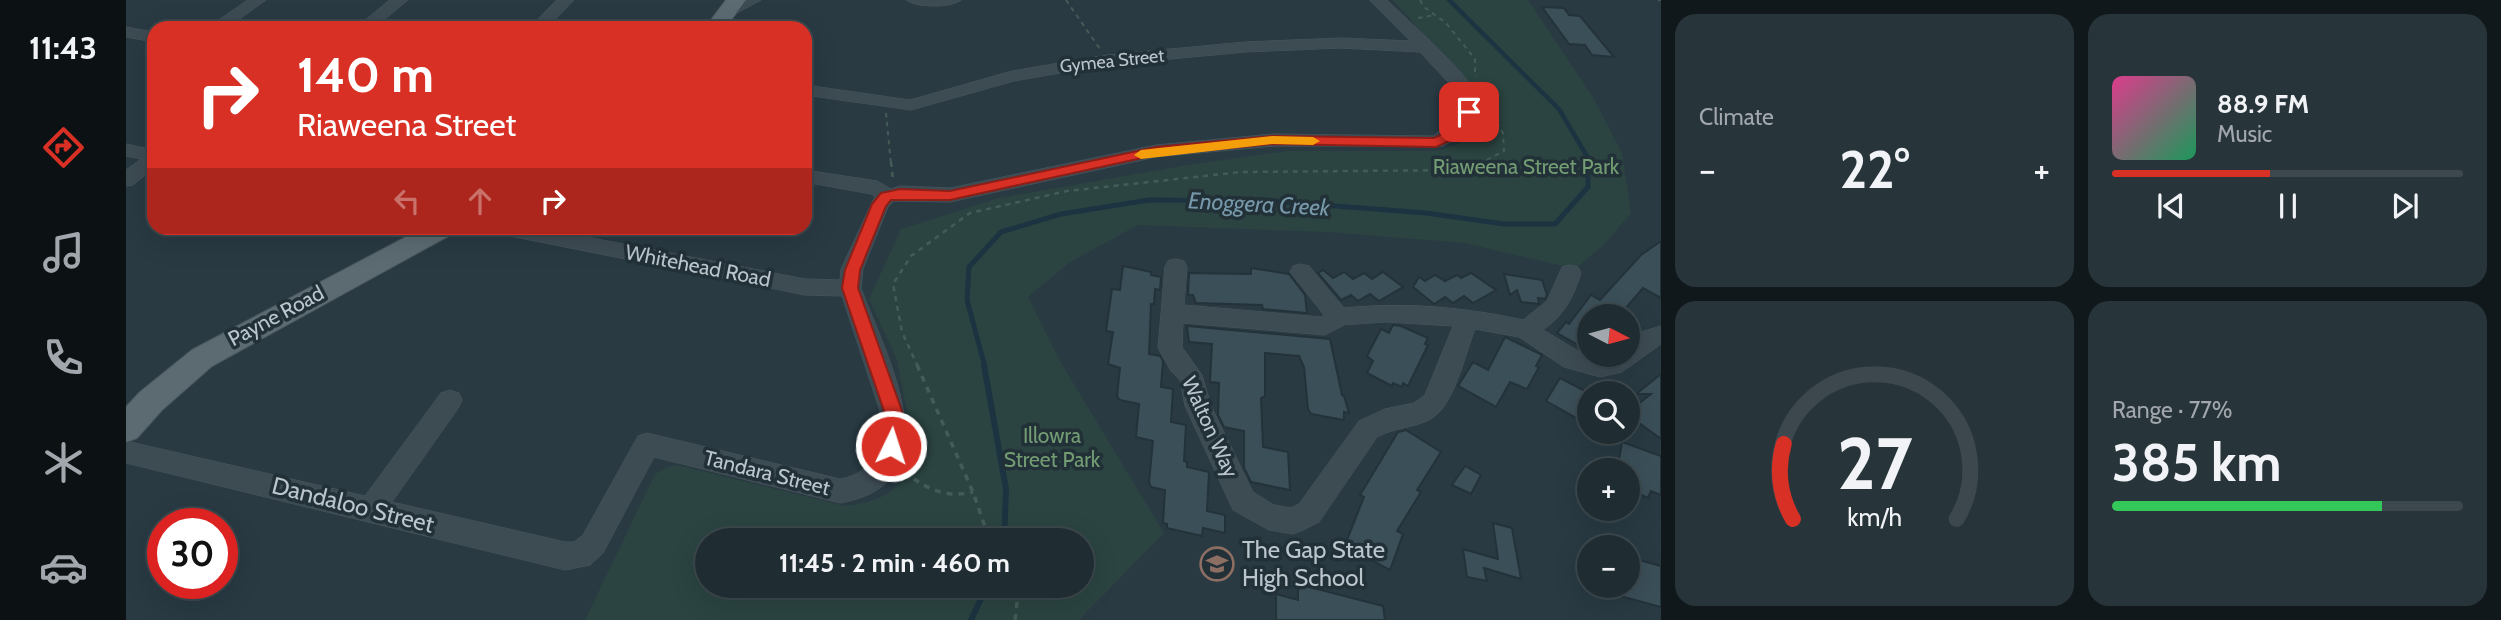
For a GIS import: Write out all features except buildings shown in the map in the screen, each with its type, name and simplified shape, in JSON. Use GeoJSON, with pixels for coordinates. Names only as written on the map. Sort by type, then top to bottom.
{"type":"FeatureCollection","features":[{"type":"Feature","properties":{"kind":"main road","name":"Payne Road"},"geometry":{"type":"LineString","coordinates":[[126,429],[151,401],[202,358],[423,235]]}},
{"type":"Feature","properties":{"kind":"street"},"geometry":{"type":"LineString","coordinates":[[226,21],[258,0]]}},
{"type":"Feature","properties":{"kind":"street"},"geometry":{"type":"LineString","coordinates":[[373,21],[400,0]]}},
{"type":"Feature","properties":{"kind":"street"},"geometry":{"type":"LineString","coordinates":[[545,21],[566,0]]}},
{"type":"Feature","properties":{"kind":"street"},"geometry":{"type":"LineString","coordinates":[[726,13],[753,0]]}},
{"type":"Feature","properties":{"kind":"street"},"geometry":{"type":"LineString","coordinates":[[914,0],[953,0]]}},
{"type":"Feature","properties":{"kind":"street"},"geometry":{"type":"LineString","coordinates":[[812,177],[877,188],[891,195],[950,195],[1156,151],[1260,141],[1436,142],[1453,134],[1469,112],[1471,98],[1460,82],[1378,0]]}},
{"type":"Feature","properties":{"kind":"street"},"geometry":{"type":"LineString","coordinates":[[126,32],[147,36]]}},
{"type":"Feature","properties":{"kind":"street","name":"Gymea Street"},"geometry":{"type":"LineString","coordinates":[[812,91],[911,105],[926,103],[1012,76],[1107,60],[1245,47],[1327,43],[1425,47]]}},
{"type":"Feature","properties":{"kind":"street"},"geometry":{"type":"LineString","coordinates":[[126,150],[147,156]]}},
{"type":"Feature","properties":{"kind":"street"},"geometry":{"type":"LineString","coordinates":[[126,180],[147,164]]}},
{"type":"Feature","properties":{"kind":"street"},"geometry":{"type":"LineString","coordinates":[[887,460],[894,431],[893,411],[850,288],[852,270],[879,204],[891,195]]}},
{"type":"Feature","properties":{"kind":"street","name":"Whitehead Road"},"geometry":{"type":"LineString","coordinates":[[541,235],[805,287],[850,288]]}},
{"type":"Feature","properties":{"kind":"street","name":"Walton Way"},"geometry":{"type":"LineString","coordinates":[[1176,267],[1170,348],[1179,364],[1190,375],[1198,406],[1243,501],[1269,517],[1293,521],[1309,513],[1368,429],[1385,420],[1421,412],[1435,402],[1467,319]]}},
{"type":"Feature","properties":{"kind":"street"},"geometry":{"type":"LineString","coordinates":[[1301,272],[1339,317]]}},
{"type":"Feature","properties":{"kind":"street"},"geometry":{"type":"LineString","coordinates":[[1526,330],[1555,311],[1570,273]]}},
{"type":"Feature","properties":{"kind":"street"},"geometry":{"type":"LineString","coordinates":[[1173,313],[1303,326],[1325,326],[1339,317],[1404,313],[1467,319],[1526,330],[1546,345],[1576,361],[1604,367],[1627,358],[1639,343],[1661,335]]}},
{"type":"Feature","properties":{"kind":"street"},"geometry":{"type":"LineString","coordinates":[[372,510],[450,400]]}},
{"type":"Feature","properties":{"kind":"street","name":"Tandara Street"},"geometry":{"type":"LineString","coordinates":[[580,555],[593,544],[647,444],[840,491],[855,490],[868,484],[880,473],[887,460]]}},
{"type":"Feature","properties":{"kind":"street","name":"Dandaloo Street"},"geometry":{"type":"LineString","coordinates":[[126,453],[565,556],[580,555]]}},
{"type":"Feature","properties":{"kind":"path"},"geometry":{"type":"LineString","coordinates":[[1066,0],[1107,60]]}},
{"type":"Feature","properties":{"kind":"path"},"geometry":{"type":"LineString","coordinates":[[1420,0],[1423,7],[1446,23],[1475,60],[1475,84]]}},
{"type":"Feature","properties":{"kind":"path"},"geometry":{"type":"LineString","coordinates":[[885,103],[891,195]]}},
{"type":"Feature","properties":{"kind":"path"},"geometry":{"type":"LineString","coordinates":[[986,528],[973,492],[902,332],[893,284],[911,256],[970,213],[1067,191],[1241,172],[1467,170],[1504,151],[1503,133],[1486,104]]}},
{"type":"Feature","properties":{"kind":"path"},"geometry":{"type":"LineString","coordinates":[[887,460],[934,493],[949,496],[973,492]]}},
{"type":"Feature","properties":{"kind":"path"},"geometry":{"type":"LineString","coordinates":[[1015,620],[1018,598]]}},
{"type":"Feature","properties":{"kind":"green space"},"geometry":{"type":"Polygon","coordinates":[[[1393,0],[1528,0],[1593,97],[1622,153],[1631,213],[1605,244],[1575,269],[1465,243],[1327,232],[1138,225],[1070,262],[1028,297],[1060,361],[1164,533],[1079,620],[585,620],[655,474],[667,467],[677,465],[845,506],[870,501],[888,493],[911,470],[919,459],[897,360],[869,299],[901,229],[999,198],[1182,166],[1288,151],[1437,151],[1460,143],[1479,132],[1475,100],[1467,83],[1393,0]]]}},
{"type":"Feature","properties":{"kind":"waterway","name":"Enoggera Creek"},"geometry":{"type":"LineString","coordinates":[[985,367],[967,300],[969,267],[1001,232],[1061,214],[1149,200],[1270,201],[1426,213],[1504,224],[1555,224],[1588,187],[1588,158],[1559,109],[1449,0]]}},
{"type":"Feature","properties":{"kind":"waterway","name":"Enoggera Creek"},"geometry":{"type":"LineString","coordinates":[[984,365],[1006,489],[1004,528]]}},
{"type":"Feature","properties":{"kind":"waterway","name":"Enoggera Creek"},"geometry":{"type":"LineString","coordinates":[[971,620],[981,598]]}},
{"type":"Feature","properties":{"kind":"slow traffic"},"geometry":{"type":"LineString","coordinates":[[1141,155],[1156,151],[1273,140],[1313,141]]}},
{"type":"Feature","properties":{"kind":"place","name":"The Gap State High School"},"geometry":{"type":"Point","coordinates":[1217,564]}},
{"type":"Feature","properties":{"kind":"route"},"geometry":{"type":"LineString","coordinates":[[891,446],[895,421],[893,411],[850,288],[852,270],[879,204],[886,196],[900,193],[950,195],[1156,151],[1273,140],[1415,144],[1436,142],[1453,134],[1469,112]]}},
{"type":"Feature","properties":{"kind":"park label","name":"Riaweena Street Park"},"geometry":{"type":"Point","coordinates":[1526,167]}},
{"type":"Feature","properties":{"kind":"park label","name":"Illowra Street Park"},"geometry":{"type":"Point","coordinates":[1052,448]}}]}
